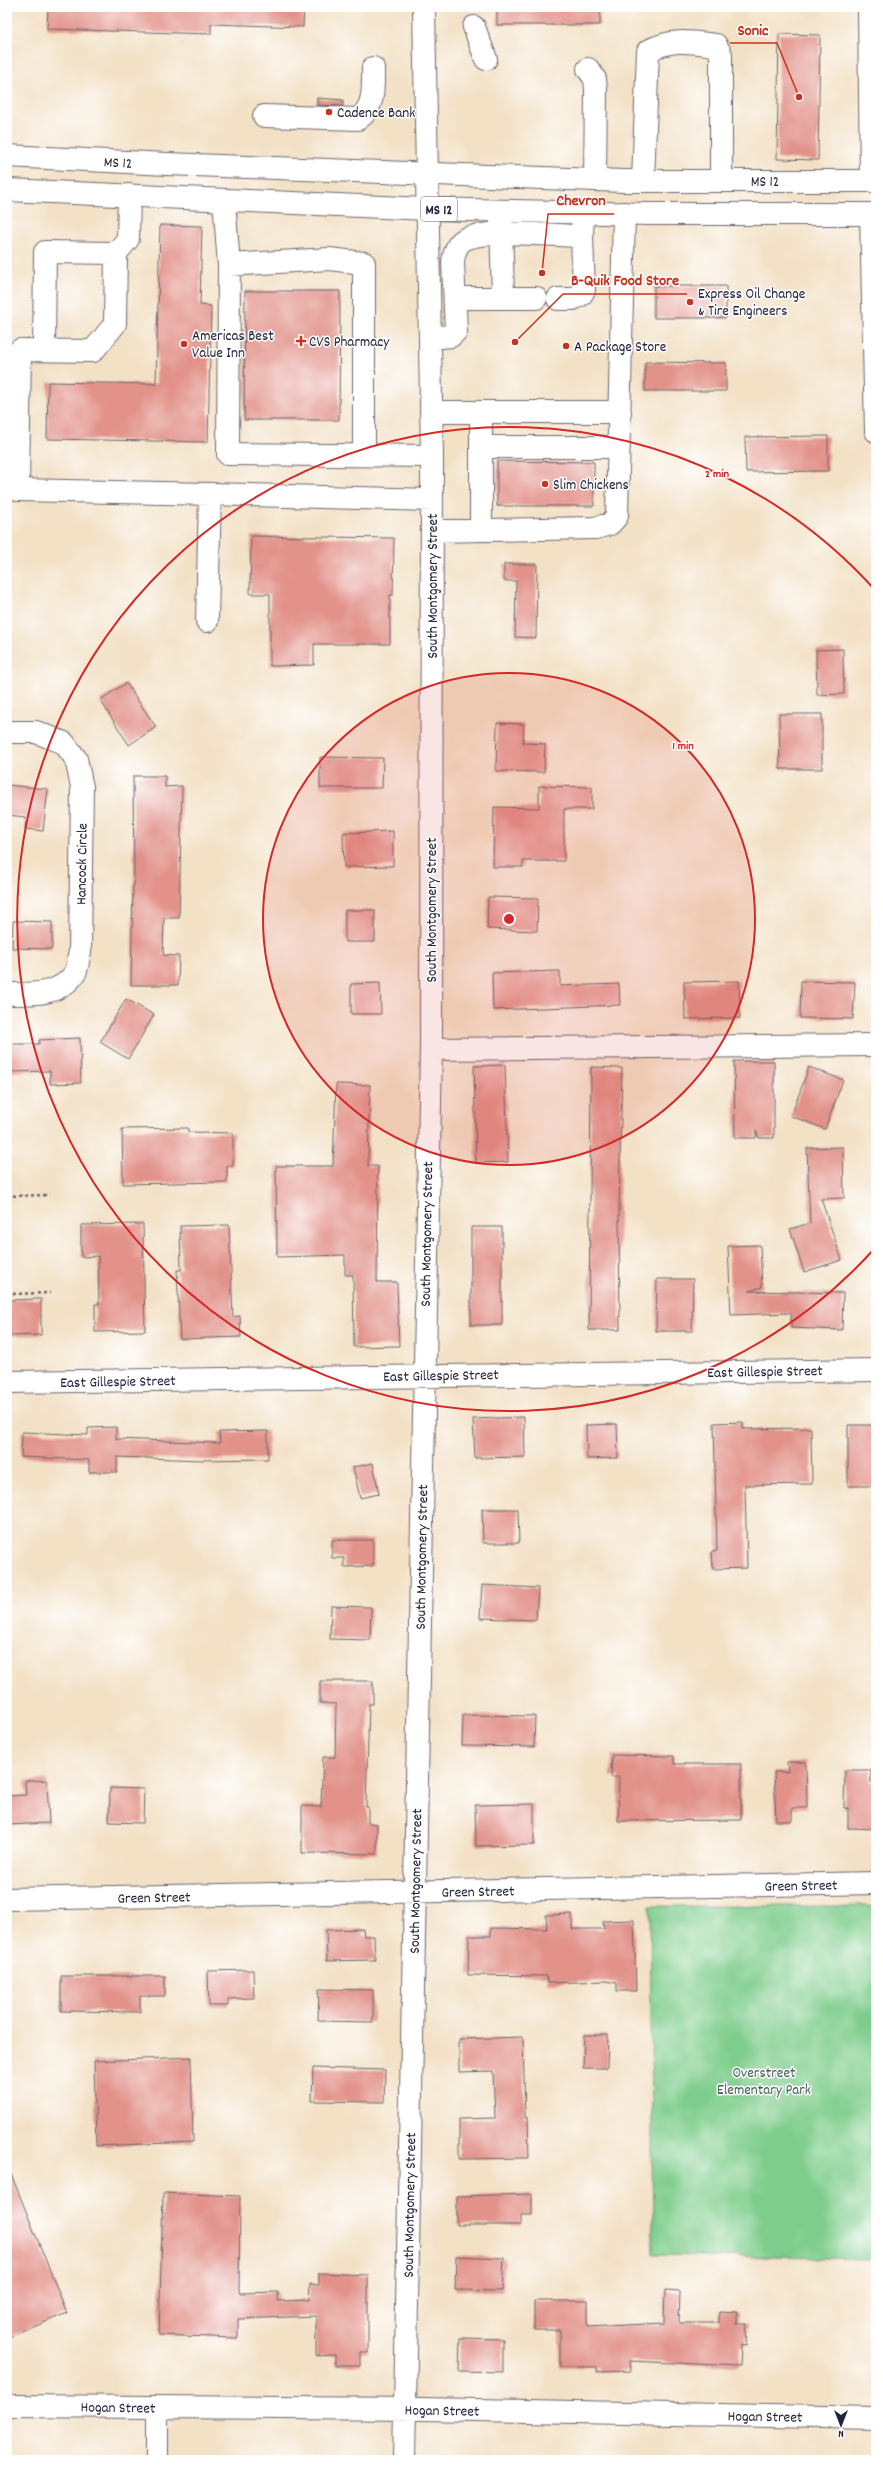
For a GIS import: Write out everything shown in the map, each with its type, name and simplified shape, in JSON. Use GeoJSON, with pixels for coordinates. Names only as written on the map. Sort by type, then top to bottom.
{"type":"FeatureCollection","features":[{"type":"Feature","properties":{"kind":"street","name":"South Montgomery Street"},"geometry":{"type":"LineString","coordinates":[[404,2460],[423,1375],[431,1049],[432,456],[424,7]]}},
{"type":"Feature","properties":{"kind":"street"},"geometry":{"type":"LineString","coordinates":[[869,7],[873,181]]}},
{"type":"Feature","properties":{"kind":"street"},"geometry":{"type":"LineString","coordinates":[[474,27],[486,59]]}},
{"type":"Feature","properties":{"kind":"street"},"geometry":{"type":"LineString","coordinates":[[643,181],[648,51],[663,42],[694,42],[716,45],[721,54],[721,181]]}},
{"type":"Feature","properties":{"kind":"street"},"geometry":{"type":"LineString","coordinates":[[264,116],[358,119],[366,114],[371,102],[373,68]]}},
{"type":"Feature","properties":{"kind":"street"},"geometry":{"type":"LineString","coordinates":[[588,69],[595,79],[596,90],[595,180]]}},
{"type":"Feature","properties":{"kind":"street","name":"MS 12"},"geometry":{"type":"LineString","coordinates":[[7,156],[595,180],[873,181]]}},
{"type":"Feature","properties":{"kind":"street","name":"MS 12"},"geometry":{"type":"LineString","coordinates":[[7,190],[427,209],[624,213],[874,214]]}},
{"type":"Feature","properties":{"kind":"street"},"geometry":{"type":"LineString","coordinates":[[129,195],[128,239],[116,253],[115,324],[93,351],[20,350],[18,490],[432,500]]}},
{"type":"Feature","properties":{"kind":"street"},"geometry":{"type":"LineString","coordinates":[[224,201],[230,265],[228,454],[432,456]]}},
{"type":"Feature","properties":{"kind":"street"},"geometry":{"type":"LineString","coordinates":[[501,210],[503,298]]}},
{"type":"Feature","properties":{"kind":"street"},"geometry":{"type":"LineString","coordinates":[[558,299],[573,299],[581,295],[584,290],[582,236],[583,212]]}},
{"type":"Feature","properties":{"kind":"street"},"geometry":{"type":"LineString","coordinates":[[432,531],[595,528],[610,524],[617,516],[624,213]]}},
{"type":"Feature","properties":{"kind":"street"},"geometry":{"type":"LineString","coordinates":[[874,214],[876,430]]}},
{"type":"Feature","properties":{"kind":"street"},"geometry":{"type":"LineString","coordinates":[[430,338],[451,336],[456,332],[454,252],[464,239],[502,235],[582,236]]}},
{"type":"Feature","properties":{"kind":"street"},"geometry":{"type":"LineString","coordinates":[[44,350],[45,252],[116,253]]}},
{"type":"Feature","properties":{"kind":"street"},"geometry":{"type":"LineString","coordinates":[[230,265],[329,259],[364,263],[364,455]]}},
{"type":"Feature","properties":{"kind":"street"},"geometry":{"type":"LineString","coordinates":[[429,282],[454,290],[503,298],[536,298]]}},
{"type":"Feature","properties":{"kind":"street"},"geometry":{"type":"LineString","coordinates":[[431,412],[620,412]]}},
{"type":"Feature","properties":{"kind":"street"},"geometry":{"type":"LineString","coordinates":[[481,530],[482,412]]}},
{"type":"Feature","properties":{"kind":"street"},"geometry":{"type":"LineString","coordinates":[[481,447],[619,447]]}},
{"type":"Feature","properties":{"kind":"street"},"geometry":{"type":"LineString","coordinates":[[208,620],[210,494]]}},
{"type":"Feature","properties":{"kind":"street","name":"Hancock Circle"},"geometry":{"type":"LineString","coordinates":[[7,732],[36,732],[64,743],[76,759],[82,787],[80,952],[76,972],[65,984],[44,994],[7,994]]}},
{"type":"Feature","properties":{"kind":"street"},"geometry":{"type":"LineString","coordinates":[[431,1049],[876,1045]]}},
{"type":"Feature","properties":{"kind":"street","name":"East Gillespie Street"},"geometry":{"type":"LineString","coordinates":[[7,1382],[423,1375],[876,1370]]}},
{"type":"Feature","properties":{"kind":"street","name":"Green Street"},"geometry":{"type":"LineString","coordinates":[[7,1899],[876,1883]]}},
{"type":"Feature","properties":{"kind":"street","name":"Hogan Street"},"geometry":{"type":"LineString","coordinates":[[7,2406],[404,2409],[876,2418]]}},
{"type":"Feature","properties":{"kind":"street"},"geometry":{"type":"LineString","coordinates":[[156,2460],[157,2407]]}},
{"type":"Feature","properties":{"kind":"path"},"geometry":{"type":"LineString","coordinates":[[7,1196],[50,1195]]}},
{"type":"Feature","properties":{"kind":"path"},"geometry":{"type":"LineString","coordinates":[[7,1294],[50,1293]]}},
{"type":"Feature","properties":{"kind":"green space","name":"Overstreet Elementary Park"},"geometry":{"type":"Polygon","coordinates":[[[650,1906],[876,1906],[876,2259],[653,2255],[650,1906]]]}},
{"type":"Feature","properties":{"kind":"building"},"geometry":{"type":"Polygon","coordinates":[[[48,7],[304,7],[303,27],[211,24],[211,34],[47,29],[48,7]]]}},
{"type":"Feature","properties":{"kind":"building"},"geometry":{"type":"Polygon","coordinates":[[[497,7],[600,7],[600,25],[497,25],[497,7]]]}},
{"type":"Feature","properties":{"kind":"building"},"geometry":{"type":"Polygon","coordinates":[[[779,34],[820,35],[818,160],[777,159],[779,34]]]}},
{"type":"Feature","properties":{"kind":"building"},"geometry":{"type":"Polygon","coordinates":[[[317,98],[343,100],[343,106],[317,105],[317,98]]]}},
{"type":"Feature","properties":{"kind":"building","name":"Americas Best Value Inn"},"geometry":{"type":"Polygon","coordinates":[[[160,225],[202,226],[200,305],[211,306],[208,442],[47,439],[48,382],[156,384],[160,225]]]}},
{"type":"Feature","properties":{"kind":"building","name":"Express Oil Change & Tire Engineers"},"geometry":{"type":"Polygon","coordinates":[[[654,286],[726,286],[726,318],[654,318],[654,286]]]}},
{"type":"Feature","properties":{"kind":"building","name":"CVS Pharmacy"},"geometry":{"type":"Polygon","coordinates":[[[245,291],[340,291],[339,420],[244,420],[245,291]]]}},
{"type":"Feature","properties":{"kind":"building"},"geometry":{"type":"Polygon","coordinates":[[[645,362],[726,363],[726,391],[645,391],[645,362]]]}},
{"type":"Feature","properties":{"kind":"building"},"geometry":{"type":"Polygon","coordinates":[[[828,436],[828,471],[746,472],[745,437],[828,436]]]}},
{"type":"Feature","properties":{"kind":"building","name":"Slim Chickens"},"geometry":{"type":"Polygon","coordinates":[[[497,461],[594,462],[594,506],[497,506],[497,461]]]}},
{"type":"Feature","properties":{"kind":"building"},"geometry":{"type":"Polygon","coordinates":[[[251,536],[394,538],[393,595],[390,595],[390,644],[314,644],[314,665],[270,666],[270,594],[250,594],[251,536]]]}},
{"type":"Feature","properties":{"kind":"building"},"geometry":{"type":"Polygon","coordinates":[[[504,564],[537,564],[536,638],[515,637],[516,581],[504,581],[504,564]]]}},
{"type":"Feature","properties":{"kind":"building"},"geometry":{"type":"Polygon","coordinates":[[[843,649],[844,694],[817,695],[816,650],[843,649]]]}},
{"type":"Feature","properties":{"kind":"building"},"geometry":{"type":"Polygon","coordinates":[[[126,683],[156,727],[129,745],[100,700],[126,683]]]}},
{"type":"Feature","properties":{"kind":"building"},"geometry":{"type":"Polygon","coordinates":[[[779,714],[822,714],[822,769],[780,769],[779,714]]]}},
{"type":"Feature","properties":{"kind":"building"},"geometry":{"type":"Polygon","coordinates":[[[497,723],[524,724],[523,743],[545,744],[544,772],[496,771],[497,723]]]}},
{"type":"Feature","properties":{"kind":"building"},"geometry":{"type":"Polygon","coordinates":[[[320,757],[383,758],[382,788],[320,788],[320,757]]]}},
{"type":"Feature","properties":{"kind":"building"},"geometry":{"type":"Polygon","coordinates":[[[133,776],[165,776],[165,787],[182,786],[179,918],[164,918],[163,955],[179,956],[178,985],[131,985],[134,885],[133,776]]]}},
{"type":"Feature","properties":{"kind":"building"},"geometry":{"type":"Polygon","coordinates":[[[7,785],[48,789],[43,831],[25,829],[26,817],[7,815],[7,785]]]}},
{"type":"Feature","properties":{"kind":"building"},"geometry":{"type":"Polygon","coordinates":[[[539,786],[592,787],[592,809],[564,809],[564,861],[523,861],[523,867],[493,867],[494,807],[539,808],[539,786]]]}},
{"type":"Feature","properties":{"kind":"building"},"geometry":{"type":"Polygon","coordinates":[[[393,831],[393,866],[344,867],[343,833],[393,831]]]}},
{"type":"Feature","properties":{"kind":"building"},"geometry":{"type":"Polygon","coordinates":[[[488,897],[538,898],[537,931],[487,929],[488,897]]]}},
{"type":"Feature","properties":{"kind":"building"},"geometry":{"type":"Polygon","coordinates":[[[345,910],[375,910],[375,942],[345,942],[345,910]]]}},
{"type":"Feature","properties":{"kind":"building"},"geometry":{"type":"Polygon","coordinates":[[[13,921],[52,922],[52,949],[12,948],[13,921]]]}},
{"type":"Feature","properties":{"kind":"building"},"geometry":{"type":"Polygon","coordinates":[[[560,971],[560,986],[619,984],[620,1005],[493,1010],[492,973],[560,971]]]}},
{"type":"Feature","properties":{"kind":"building"},"geometry":{"type":"Polygon","coordinates":[[[739,981],[740,1018],[685,1019],[684,982],[739,981]]]}},
{"type":"Feature","properties":{"kind":"building"},"geometry":{"type":"Polygon","coordinates":[[[801,981],[855,982],[853,1019],[800,1018],[801,981]]]}},
{"type":"Feature","properties":{"kind":"building"},"geometry":{"type":"Polygon","coordinates":[[[380,983],[381,1014],[351,1014],[351,984],[380,983]]]}},
{"type":"Feature","properties":{"kind":"building"},"geometry":{"type":"Polygon","coordinates":[[[126,999],[154,1015],[128,1059],[100,1042],[126,999]]]}},
{"type":"Feature","properties":{"kind":"building"},"geometry":{"type":"Polygon","coordinates":[[[80,1038],[81,1083],[50,1084],[50,1071],[7,1072],[7,1044],[39,1044],[39,1040],[80,1038]]]}},
{"type":"Feature","properties":{"kind":"building"},"geometry":{"type":"Polygon","coordinates":[[[734,1061],[774,1061],[774,1138],[759,1138],[756,1131],[756,1138],[735,1138],[734,1061]]]}},
{"type":"Feature","properties":{"kind":"building"},"geometry":{"type":"Polygon","coordinates":[[[505,1065],[508,1162],[476,1163],[474,1066],[505,1065]]]}},
{"type":"Feature","properties":{"kind":"building"},"geometry":{"type":"Polygon","coordinates":[[[591,1067],[622,1068],[619,1208],[620,1330],[589,1330],[591,1067]]]}},
{"type":"Feature","properties":{"kind":"building"},"geometry":{"type":"Polygon","coordinates":[[[809,1067],[843,1080],[825,1129],[791,1116],[809,1067]]]}},
{"type":"Feature","properties":{"kind":"building"},"geometry":{"type":"Polygon","coordinates":[[[336,1084],[370,1085],[368,1166],[378,1166],[377,1282],[397,1282],[399,1346],[354,1347],[353,1275],[345,1275],[345,1255],[277,1257],[276,1166],[333,1166],[336,1084]]]}},
{"type":"Feature","properties":{"kind":"building"},"geometry":{"type":"Polygon","coordinates":[[[188,1128],[188,1132],[233,1133],[233,1166],[227,1166],[227,1182],[123,1184],[122,1129],[188,1128]]]}},
{"type":"Feature","properties":{"kind":"building"},"geometry":{"type":"Polygon","coordinates":[[[843,1147],[844,1198],[821,1199],[842,1260],[804,1272],[790,1229],[810,1223],[807,1148],[843,1147]]]}},
{"type":"Feature","properties":{"kind":"building"},"geometry":{"type":"Polygon","coordinates":[[[143,1224],[145,1331],[95,1332],[95,1304],[99,1304],[98,1256],[81,1257],[81,1225],[143,1224]]]}},
{"type":"Feature","properties":{"kind":"building"},"geometry":{"type":"Polygon","coordinates":[[[229,1225],[233,1317],[240,1316],[241,1337],[180,1339],[177,1270],[181,1270],[180,1226],[229,1225]]]}},
{"type":"Feature","properties":{"kind":"building"},"geometry":{"type":"Polygon","coordinates":[[[471,1227],[502,1227],[502,1325],[471,1325],[471,1227]]]}},
{"type":"Feature","properties":{"kind":"building"},"geometry":{"type":"Polygon","coordinates":[[[760,1245],[762,1287],[749,1291],[843,1293],[842,1330],[791,1328],[791,1313],[731,1315],[728,1246],[760,1245]]]}},
{"type":"Feature","properties":{"kind":"building"},"geometry":{"type":"Polygon","coordinates":[[[657,1279],[693,1279],[692,1331],[656,1331],[657,1279]]]}},
{"type":"Feature","properties":{"kind":"building"},"geometry":{"type":"Polygon","coordinates":[[[41,1299],[41,1335],[7,1336],[7,1300],[41,1299]]]}},
{"type":"Feature","properties":{"kind":"building"},"geometry":{"type":"Polygon","coordinates":[[[524,1417],[525,1457],[475,1458],[473,1419],[524,1417]]]}},
{"type":"Feature","properties":{"kind":"building"},"geometry":{"type":"Polygon","coordinates":[[[743,1422],[743,1429],[811,1428],[812,1484],[745,1485],[747,1568],[713,1569],[712,1551],[717,1551],[714,1423],[743,1422]]]}},
{"type":"Feature","properties":{"kind":"building"},"geometry":{"type":"Polygon","coordinates":[[[617,1424],[618,1458],[587,1459],[586,1425],[617,1424]]]}},
{"type":"Feature","properties":{"kind":"building"},"geometry":{"type":"Polygon","coordinates":[[[848,1425],[876,1425],[876,1486],[848,1486],[848,1425]]]}},
{"type":"Feature","properties":{"kind":"building"},"geometry":{"type":"Polygon","coordinates":[[[116,1427],[116,1439],[220,1443],[219,1432],[268,1431],[268,1459],[202,1460],[117,1457],[117,1472],[89,1472],[89,1460],[21,1457],[22,1432],[88,1435],[88,1428],[116,1427]]]}},
{"type":"Feature","properties":{"kind":"building"},"geometry":{"type":"Polygon","coordinates":[[[373,1463],[379,1494],[360,1498],[353,1467],[373,1463]]]}},
{"type":"Feature","properties":{"kind":"building"},"geometry":{"type":"Polygon","coordinates":[[[482,1509],[518,1509],[519,1543],[483,1543],[482,1509]]]}},
{"type":"Feature","properties":{"kind":"building"},"geometry":{"type":"Polygon","coordinates":[[[332,1540],[373,1540],[373,1566],[344,1567],[344,1558],[332,1558],[332,1540]]]}},
{"type":"Feature","properties":{"kind":"building"},"geometry":{"type":"Polygon","coordinates":[[[482,1585],[538,1588],[536,1620],[480,1618],[482,1585]]]}},
{"type":"Feature","properties":{"kind":"building"},"geometry":{"type":"Polygon","coordinates":[[[331,1606],[371,1607],[370,1640],[330,1639],[331,1606]]]}},
{"type":"Feature","properties":{"kind":"building"},"geometry":{"type":"Polygon","coordinates":[[[320,1681],[373,1681],[373,1704],[369,1704],[366,1807],[368,1807],[368,1823],[377,1824],[377,1854],[302,1853],[302,1806],[321,1807],[323,1757],[335,1757],[336,1704],[320,1703],[320,1681]]]}},
{"type":"Feature","properties":{"kind":"building"},"geometry":{"type":"Polygon","coordinates":[[[463,1715],[535,1716],[534,1747],[462,1746],[463,1715]]]}},
{"type":"Feature","properties":{"kind":"building"},"geometry":{"type":"Polygon","coordinates":[[[612,1755],[674,1756],[674,1764],[741,1764],[741,1820],[618,1821],[619,1777],[611,1777],[612,1755]]]}},
{"type":"Feature","properties":{"kind":"building"},"geometry":{"type":"Polygon","coordinates":[[[787,1762],[806,1762],[807,1808],[792,1808],[792,1821],[776,1821],[774,1772],[788,1772],[787,1762]]]}},
{"type":"Feature","properties":{"kind":"building"},"geometry":{"type":"Polygon","coordinates":[[[845,1770],[871,1770],[871,1782],[876,1782],[876,1829],[848,1828],[848,1808],[844,1808],[845,1770]]]}},
{"type":"Feature","properties":{"kind":"building"},"geometry":{"type":"Polygon","coordinates":[[[47,1780],[49,1823],[7,1825],[7,1796],[26,1795],[25,1781],[47,1780]]]}},
{"type":"Feature","properties":{"kind":"building"},"geometry":{"type":"Polygon","coordinates":[[[110,1788],[144,1789],[143,1823],[109,1822],[110,1788]]]}},
{"type":"Feature","properties":{"kind":"building"},"geometry":{"type":"Polygon","coordinates":[[[534,1804],[534,1845],[476,1846],[475,1805],[534,1804]]]}},
{"type":"Feature","properties":{"kind":"building"},"geometry":{"type":"Polygon","coordinates":[[[572,1914],[572,1929],[604,1929],[603,1921],[634,1920],[636,1991],[617,1991],[617,1983],[605,1981],[547,1983],[547,1976],[468,1975],[469,1936],[491,1936],[491,1928],[547,1929],[546,1915],[572,1914]]]}},
{"type":"Feature","properties":{"kind":"building"},"geometry":{"type":"Polygon","coordinates":[[[363,1929],[364,1936],[374,1936],[375,1960],[327,1961],[326,1930],[363,1929]]]}},
{"type":"Feature","properties":{"kind":"building"},"geometry":{"type":"Polygon","coordinates":[[[253,1970],[254,1998],[228,1999],[228,2006],[209,2006],[208,1971],[253,1970]]]}},
{"type":"Feature","properties":{"kind":"building"},"geometry":{"type":"Polygon","coordinates":[[[61,1976],[165,1976],[165,1996],[140,1996],[140,2012],[61,2011],[61,1976]]]}},
{"type":"Feature","properties":{"kind":"building"},"geometry":{"type":"Polygon","coordinates":[[[319,1989],[373,1990],[373,2022],[318,2021],[319,1989]]]}},
{"type":"Feature","properties":{"kind":"building"},"geometry":{"type":"Polygon","coordinates":[[[584,2035],[608,2035],[607,2068],[583,2068],[584,2035]]]}},
{"type":"Feature","properties":{"kind":"building"},"geometry":{"type":"Polygon","coordinates":[[[523,2037],[525,2117],[528,2117],[529,2158],[459,2159],[459,2119],[495,2118],[493,2071],[459,2072],[459,2039],[523,2037]]]}},
{"type":"Feature","properties":{"kind":"building"},"geometry":{"type":"Polygon","coordinates":[[[191,2057],[193,2142],[96,2146],[94,2061],[191,2057]]]}},
{"type":"Feature","properties":{"kind":"building"},"geometry":{"type":"Polygon","coordinates":[[[313,2068],[385,2070],[384,2102],[312,2101],[313,2068]]]}},
{"type":"Feature","properties":{"kind":"building"},"geometry":{"type":"Polygon","coordinates":[[[7,2164],[67,2313],[7,2338],[7,2164]]]}},
{"type":"Feature","properties":{"kind":"building"},"geometry":{"type":"Polygon","coordinates":[[[163,2193],[240,2196],[239,2293],[278,2292],[278,2301],[309,2300],[310,2284],[319,2285],[319,2273],[368,2275],[368,2353],[360,2353],[360,2365],[335,2365],[335,2355],[316,2356],[316,2316],[238,2319],[238,2338],[159,2335],[163,2193]]]}},
{"type":"Feature","properties":{"kind":"building"},"geometry":{"type":"Polygon","coordinates":[[[532,2194],[532,2215],[521,2215],[521,2225],[457,2225],[457,2196],[532,2194]]]}},
{"type":"Feature","properties":{"kind":"building"},"geometry":{"type":"Polygon","coordinates":[[[456,2256],[504,2258],[502,2291],[455,2290],[456,2256]]]}},
{"type":"Feature","properties":{"kind":"building"},"geometry":{"type":"Polygon","coordinates":[[[665,2291],[680,2292],[679,2323],[719,2323],[719,2311],[737,2312],[737,2323],[747,2323],[746,2346],[741,2345],[740,2366],[629,2361],[630,2371],[597,2372],[597,2367],[560,2367],[560,2330],[534,2330],[534,2301],[588,2301],[588,2327],[664,2323],[665,2291]]]}},
{"type":"Feature","properties":{"kind":"building"},"geometry":{"type":"Polygon","coordinates":[[[460,2338],[503,2339],[503,2372],[459,2371],[460,2338]]]}},
{"type":"Feature","properties":{"kind":"place","name":"Sonic"},"geometry":{"type":"Point","coordinates":[799,97]}},
{"type":"Feature","properties":{"kind":"place","name":"Cadence Bank"},"geometry":{"type":"Point","coordinates":[329,112]}},
{"type":"Feature","properties":{"kind":"place","name":"Chevron"},"geometry":{"type":"Point","coordinates":[542,273]}},
{"type":"Feature","properties":{"kind":"place","name":"Express Oil Change & Tire Engineers"},"geometry":{"type":"Point","coordinates":[690,302]}},
{"type":"Feature","properties":{"kind":"place","name":"CVS Pharmacy"},"geometry":{"type":"Point","coordinates":[301,341]}},
{"type":"Feature","properties":{"kind":"place","name":"B-Quik Food Store"},"geometry":{"type":"Point","coordinates":[515,342]}},
{"type":"Feature","properties":{"kind":"place","name":"Americas Best Value Inn"},"geometry":{"type":"Point","coordinates":[184,344]}},
{"type":"Feature","properties":{"kind":"place","name":"A Package Store"},"geometry":{"type":"Point","coordinates":[566,346]}},
{"type":"Feature","properties":{"kind":"place","name":"Slim Chickens"},"geometry":{"type":"Point","coordinates":[545,484]}}]}
